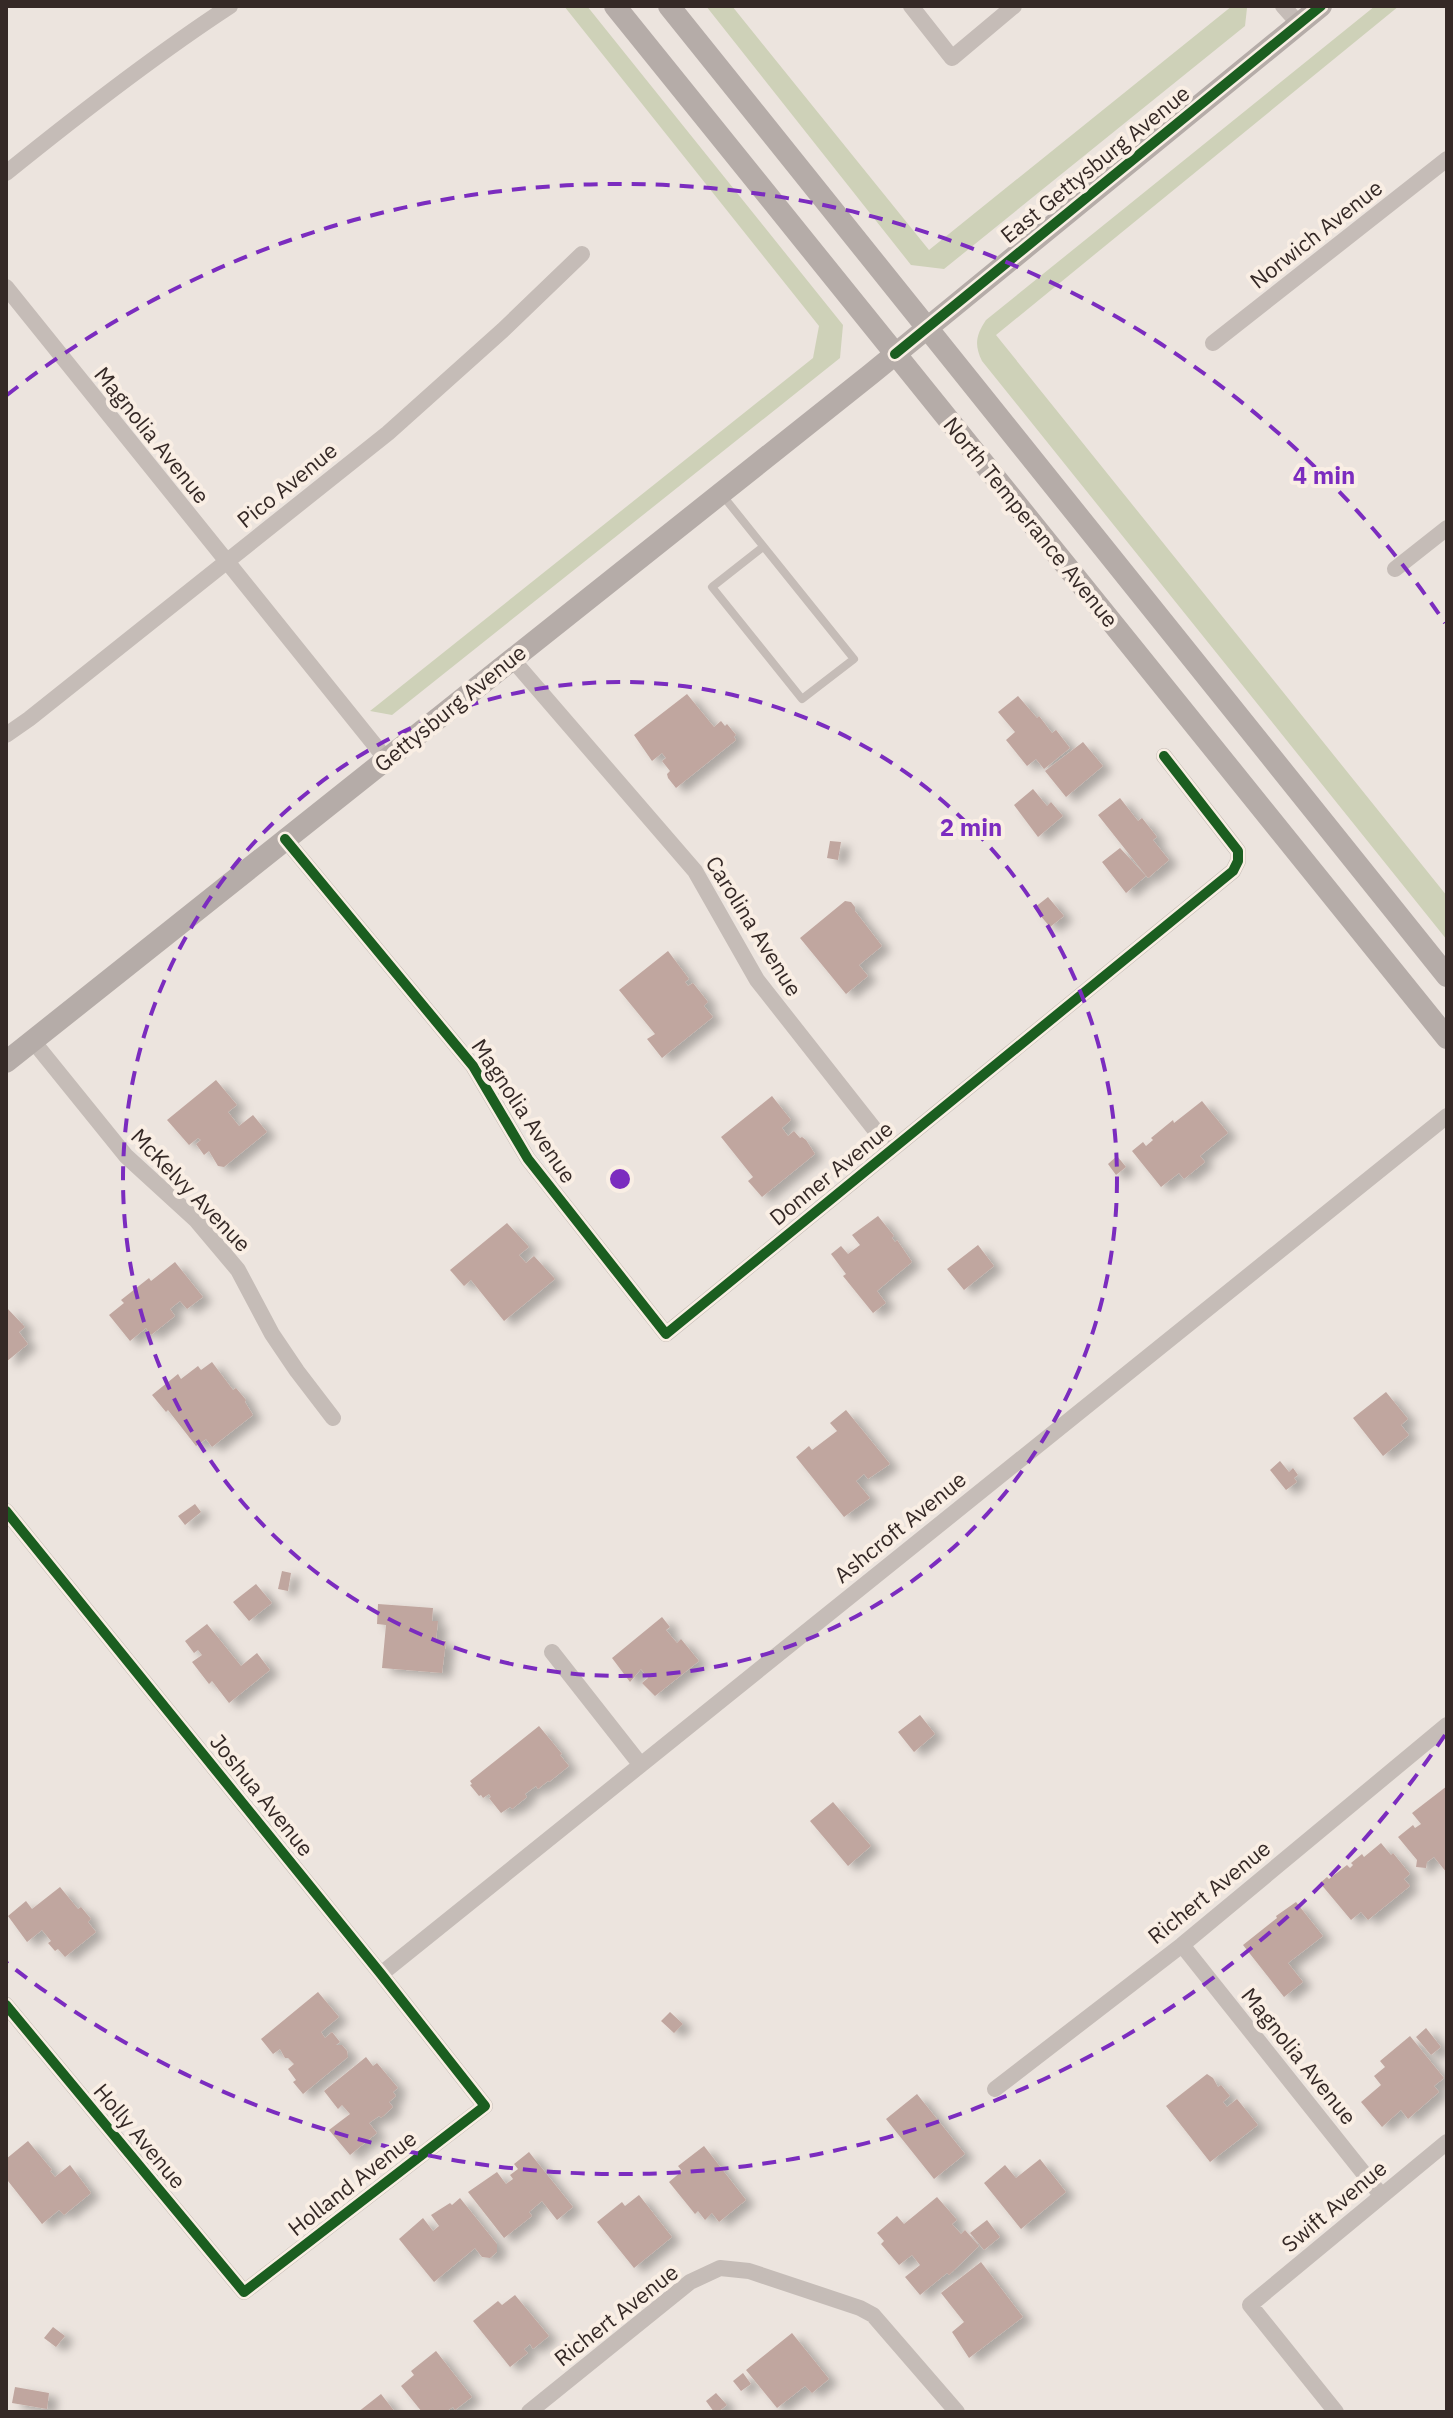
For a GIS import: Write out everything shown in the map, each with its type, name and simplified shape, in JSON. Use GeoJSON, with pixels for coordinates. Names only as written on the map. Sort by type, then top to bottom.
{"type":"FeatureCollection","features":[{"type":"Feature","properties":{"kind":"main road","name":"North Temperance Avenue"},"geometry":{"type":"LineString","coordinates":[[615,6],[1447,1038]]}},
{"type":"Feature","properties":{"kind":"main road","name":"North Temperance Avenue"},"geometry":{"type":"LineString","coordinates":[[669,6],[1447,976]]}},
{"type":"Feature","properties":{"kind":"main road","name":"East Gettysburg Avenue"},"geometry":{"type":"LineString","coordinates":[[895,354],[1321,6]]}},
{"type":"Feature","properties":{"kind":"main road","name":"Gettysburg Avenue"},"geometry":{"type":"LineString","coordinates":[[6,1062],[895,354]]}},
{"type":"Feature","properties":{"kind":"street"},"geometry":{"type":"LineString","coordinates":[[6,173],[101,96],[230,6]]}},
{"type":"Feature","properties":{"kind":"street"},"geometry":{"type":"LineString","coordinates":[[911,6],[952,58],[1014,6]]}},
{"type":"Feature","properties":{"kind":"street"},"geometry":{"type":"LineString","coordinates":[[1283,6],[1299,24]]}},
{"type":"Feature","properties":{"kind":"street","name":"Norwich Avenue"},"geometry":{"type":"LineString","coordinates":[[1213,343],[1447,159]]}},
{"type":"Feature","properties":{"kind":"street","name":"Pico Avenue"},"geometry":{"type":"LineString","coordinates":[[6,735],[388,433],[582,254]]}},
{"type":"Feature","properties":{"kind":"street","name":"Magnolia Avenue"},"geometry":{"type":"LineString","coordinates":[[6,287],[386,759]]}},
{"type":"Feature","properties":{"kind":"street"},"geometry":{"type":"LineString","coordinates":[[1395,569],[1447,528]]}},
{"type":"Feature","properties":{"kind":"street","name":"Carolina Avenue"},"geometry":{"type":"LineString","coordinates":[[512,659],[695,871],[757,980],[890,1149]]}},
{"type":"Feature","properties":{"kind":"street","name":"Donner Avenue"},"geometry":{"type":"LineString","coordinates":[[666,1334],[1233,871],[1238,861],[1238,851],[1164,756]]}},
{"type":"Feature","properties":{"kind":"street","name":"Magnolia Avenue"},"geometry":{"type":"LineString","coordinates":[[285,839],[473,1066],[528,1159],[666,1334]]}},
{"type":"Feature","properties":{"kind":"street","name":"McKelvy Avenue"},"geometry":{"type":"LineString","coordinates":[[33,1041],[126,1156],[196,1220],[238,1270],[272,1334],[333,1418]]}},
{"type":"Feature","properties":{"kind":"street","name":"Ashcroft Avenue"},"geometry":{"type":"LineString","coordinates":[[381,1974],[1447,1116]]}},
{"type":"Feature","properties":{"kind":"street","name":"Joshua Avenue"},"geometry":{"type":"LineString","coordinates":[[6,1511],[485,2106]]}},
{"type":"Feature","properties":{"kind":"street"},"geometry":{"type":"LineString","coordinates":[[552,1652],[640,1764]]}},
{"type":"Feature","properties":{"kind":"street","name":"Richert Avenue"},"geometry":{"type":"LineString","coordinates":[[995,2089],[1182,1945],[1447,1725]]}},
{"type":"Feature","properties":{"kind":"street","name":"Magnolia Avenue"},"geometry":{"type":"LineString","coordinates":[[1182,1945],[1381,2195]]}},
{"type":"Feature","properties":{"kind":"street","name":"Holly Avenue"},"geometry":{"type":"LineString","coordinates":[[6,2005],[244,2292]]}},
{"type":"Feature","properties":{"kind":"street","name":"Holland Avenue"},"geometry":{"type":"LineString","coordinates":[[244,2292],[485,2106]]}},
{"type":"Feature","properties":{"kind":"street","name":"Swift Avenue"},"geometry":{"type":"LineString","coordinates":[[1336,2412],[1250,2305],[1447,2142]]}},
{"type":"Feature","properties":{"kind":"street","name":"Richert Avenue"},"geometry":{"type":"LineString","coordinates":[[529,2412],[690,2282],[720,2268],[749,2271],[873,2315],[957,2412]]}},
{"type":"Feature","properties":{"kind":"lane"},"geometry":{"type":"LineString","coordinates":[[720,492],[854,659],[802,699],[712,587],[763,547]]}},
{"type":"Feature","properties":{"kind":"green space"},"geometry":{"type":"Polygon","coordinates":[[[564,6],[587,6],[843,325],[840,358],[392,715],[370,711],[813,358],[819,326],[564,6]]]}},
{"type":"Feature","properties":{"kind":"green space"},"geometry":{"type":"Polygon","coordinates":[[[706,6],[732,6],[929,250],[1232,6],[1247,8],[1245,26],[944,269],[911,265],[706,6]]]}},
{"type":"Feature","properties":{"kind":"green space"},"geometry":{"type":"Polygon","coordinates":[[[1375,6],[1399,6],[996,335],[1447,896],[1447,940],[982,361],[977,345],[978,335],[986,320],[1375,6]]]}},
{"type":"Feature","properties":{"kind":"building"},"geometry":{"type":"Polygon","coordinates":[[[687,694],[714,727],[721,721],[725,726],[727,724],[736,735],[736,740],[676,788],[668,778],[670,771],[662,761],[666,758],[662,753],[652,761],[634,735],[687,694]]]}},
{"type":"Feature","properties":{"kind":"building"},"geometry":{"type":"Polygon","coordinates":[[[1018,696],[1052,733],[1056,730],[1070,748],[1044,769],[1036,759],[1027,766],[1006,740],[1015,732],[998,712],[1018,696]]]}},
{"type":"Feature","properties":{"kind":"building"},"geometry":{"type":"Polygon","coordinates":[[[1083,742],[1103,766],[1066,797],[1045,771],[1083,742]]]}},
{"type":"Feature","properties":{"kind":"building"},"geometry":{"type":"Polygon","coordinates":[[[1033,789],[1047,806],[1051,802],[1063,816],[1038,837],[1014,805],[1033,789]]]}},
{"type":"Feature","properties":{"kind":"building"},"geometry":{"type":"Polygon","coordinates":[[[1120,798],[1138,821],[1142,818],[1157,837],[1153,840],[1169,860],[1148,878],[1098,815],[1120,798]]]}},
{"type":"Feature","properties":{"kind":"building"},"geometry":{"type":"Polygon","coordinates":[[[830,841],[841,842],[838,860],[827,858],[830,841]]]}},
{"type":"Feature","properties":{"kind":"building"},"geometry":{"type":"Polygon","coordinates":[[[1120,848],[1146,876],[1126,893],[1102,862],[1120,848]]]}},
{"type":"Feature","properties":{"kind":"building"},"geometry":{"type":"Polygon","coordinates":[[[1048,897],[1064,916],[1050,927],[1034,908],[1048,897]]]}},
{"type":"Feature","properties":{"kind":"building"},"geometry":{"type":"Polygon","coordinates":[[[845,901],[851,902],[882,946],[859,965],[868,976],[846,994],[800,938],[845,901]]]}},
{"type":"Feature","properties":{"kind":"building"},"geometry":{"type":"Polygon","coordinates":[[[668,951],[689,979],[685,982],[688,986],[693,983],[708,1002],[704,1006],[713,1017],[662,1058],[647,1039],[655,1034],[619,990],[668,951]]]}},
{"type":"Feature","properties":{"kind":"building"},"geometry":{"type":"Polygon","coordinates":[[[216,1080],[237,1105],[228,1112],[239,1126],[253,1115],[267,1132],[224,1167],[218,1166],[209,1151],[204,1155],[196,1144],[201,1140],[198,1138],[189,1145],[167,1120],[216,1080]]]}},
{"type":"Feature","properties":{"kind":"building"},"geometry":{"type":"Polygon","coordinates":[[[772,1096],[791,1120],[782,1128],[788,1136],[794,1131],[806,1140],[815,1154],[762,1197],[748,1181],[753,1177],[721,1137],[772,1096]]]}},
{"type":"Feature","properties":{"kind":"building"},"geometry":{"type":"Polygon","coordinates":[[[1202,1101],[1228,1133],[1200,1156],[1205,1162],[1184,1179],[1179,1173],[1161,1187],[1132,1151],[1143,1142],[1146,1146],[1173,1120],[1174,1123],[1202,1101]]]}},
{"type":"Feature","properties":{"kind":"building"},"geometry":{"type":"Polygon","coordinates":[[[1117,1156],[1126,1167],[1116,1175],[1108,1164],[1117,1156]]]}},
{"type":"Feature","properties":{"kind":"building"},"geometry":{"type":"Polygon","coordinates":[[[878,1216],[912,1262],[877,1291],[886,1303],[873,1313],[843,1276],[846,1274],[831,1254],[841,1246],[848,1254],[860,1245],[852,1235],[878,1216]]]}},
{"type":"Feature","properties":{"kind":"building"},"geometry":{"type":"Polygon","coordinates":[[[507,1223],[529,1247],[519,1255],[526,1263],[534,1256],[555,1279],[504,1321],[471,1280],[464,1286],[450,1270],[507,1223]]]}},
{"type":"Feature","properties":{"kind":"building"},"geometry":{"type":"Polygon","coordinates":[[[978,1245],[994,1266],[964,1290],[947,1269],[978,1245]]]}},
{"type":"Feature","properties":{"kind":"building"},"geometry":{"type":"Polygon","coordinates":[[[175,1262],[203,1297],[187,1309],[180,1301],[170,1309],[175,1316],[151,1335],[146,1328],[130,1341],[109,1315],[124,1303],[121,1300],[175,1262]]]}},
{"type":"Feature","properties":{"kind":"building"},"geometry":{"type":"Polygon","coordinates":[[[6,1307],[25,1327],[19,1332],[28,1344],[6,1362],[6,1307]]]}},
{"type":"Feature","properties":{"kind":"building"},"geometry":{"type":"Polygon","coordinates":[[[212,1362],[233,1390],[236,1388],[246,1400],[253,1415],[212,1447],[206,1439],[196,1446],[152,1395],[178,1374],[181,1379],[198,1366],[201,1370],[212,1362]]]}},
{"type":"Feature","properties":{"kind":"building"},"geometry":{"type":"Polygon","coordinates":[[[1386,1392],[1408,1419],[1401,1425],[1409,1435],[1383,1456],[1353,1418],[1386,1392]]]}},
{"type":"Feature","properties":{"kind":"building"},"geometry":{"type":"Polygon","coordinates":[[[846,1410],[890,1464],[868,1479],[864,1474],[856,1481],[870,1498],[844,1517],[796,1457],[809,1446],[812,1450],[837,1431],[830,1423],[846,1410]]]}},
{"type":"Feature","properties":{"kind":"building"},"geometry":{"type":"Polygon","coordinates":[[[1280,1461],[1289,1472],[1293,1468],[1298,1475],[1294,1478],[1297,1482],[1286,1490],[1270,1470],[1280,1461]]]}},
{"type":"Feature","properties":{"kind":"building"},"geometry":{"type":"Polygon","coordinates":[[[195,1504],[201,1512],[185,1525],[178,1516],[195,1504]]]}},
{"type":"Feature","properties":{"kind":"building"},"geometry":{"type":"Polygon","coordinates":[[[282,1571],[291,1573],[288,1591],[278,1589],[282,1571]]]}},
{"type":"Feature","properties":{"kind":"building"},"geometry":{"type":"Polygon","coordinates":[[[256,1584],[272,1603],[249,1621],[233,1602],[256,1584]]]}},
{"type":"Feature","properties":{"kind":"building"},"geometry":{"type":"Polygon","coordinates":[[[378,1604],[433,1608],[432,1621],[438,1621],[436,1640],[446,1641],[442,1673],[382,1668],[386,1625],[377,1624],[378,1604]]]}},
{"type":"Feature","properties":{"kind":"building"},"geometry":{"type":"Polygon","coordinates":[[[662,1617],[670,1627],[666,1630],[677,1643],[681,1639],[699,1661],[655,1696],[642,1683],[648,1678],[641,1669],[630,1682],[612,1658],[662,1617]]]}},
{"type":"Feature","properties":{"kind":"building"},"geometry":{"type":"Polygon","coordinates":[[[207,1624],[241,1666],[257,1653],[270,1670],[229,1703],[192,1662],[202,1655],[198,1650],[194,1653],[185,1641],[207,1624]]]}},
{"type":"Feature","properties":{"kind":"building"},"geometry":{"type":"Polygon","coordinates":[[[920,1715],[935,1734],[914,1752],[898,1732],[920,1715]]]}},
{"type":"Feature","properties":{"kind":"building"},"geometry":{"type":"Polygon","coordinates":[[[539,1726],[569,1766],[538,1789],[536,1786],[525,1794],[527,1797],[512,1809],[510,1807],[501,1813],[489,1794],[483,1798],[479,1796],[470,1781],[539,1726]]]}},
{"type":"Feature","properties":{"kind":"building"},"geometry":{"type":"Polygon","coordinates":[[[1447,1786],[1447,1873],[1434,1857],[1427,1862],[1426,1868],[1416,1867],[1417,1860],[1398,1837],[1413,1825],[1415,1828],[1421,1824],[1412,1813],[1447,1786]]]}},
{"type":"Feature","properties":{"kind":"building"},"geometry":{"type":"Polygon","coordinates":[[[833,1802],[871,1846],[848,1866],[810,1821],[833,1802]]]}},
{"type":"Feature","properties":{"kind":"building"},"geometry":{"type":"Polygon","coordinates":[[[1381,1843],[1410,1874],[1404,1879],[1410,1886],[1368,1920],[1361,1912],[1351,1920],[1320,1883],[1347,1865],[1350,1868],[1351,1863],[1362,1854],[1364,1857],[1381,1843]]]}},
{"type":"Feature","properties":{"kind":"building"},"geometry":{"type":"Polygon","coordinates":[[[60,1887],[91,1919],[88,1922],[96,1932],[65,1957],[48,1943],[51,1941],[42,1930],[27,1942],[8,1916],[26,1901],[32,1909],[60,1887]]]}},
{"type":"Feature","properties":{"kind":"building"},"geometry":{"type":"Polygon","coordinates":[[[1296,1902],[1323,1936],[1288,1963],[1303,1982],[1284,1997],[1243,1945],[1296,1902]]]}},
{"type":"Feature","properties":{"kind":"building"},"geometry":{"type":"Polygon","coordinates":[[[318,1992],[339,2017],[321,2032],[325,2038],[332,2032],[340,2042],[336,2045],[342,2045],[348,2057],[303,2094],[293,2082],[296,2080],[288,2069],[294,2064],[285,2058],[280,2049],[273,2054],[261,2039],[318,1992]]]}},
{"type":"Feature","properties":{"kind":"building"},"geometry":{"type":"Polygon","coordinates":[[[670,2012],[683,2024],[674,2033],[661,2021],[670,2012]]]}},
{"type":"Feature","properties":{"kind":"building"},"geometry":{"type":"Polygon","coordinates":[[[1426,2028],[1441,2047],[1431,2055],[1416,2037],[1426,2028]]]}},
{"type":"Feature","properties":{"kind":"building"},"geometry":{"type":"Polygon","coordinates":[[[1410,2036],[1444,2078],[1434,2086],[1439,2092],[1408,2119],[1401,2110],[1382,2127],[1361,2102],[1381,2085],[1374,2076],[1385,2067],[1380,2061],[1410,2036]]]}},
{"type":"Feature","properties":{"kind":"building"},"geometry":{"type":"Polygon","coordinates":[[[366,2057],[373,2066],[377,2063],[398,2088],[393,2092],[396,2096],[389,2102],[393,2107],[381,2118],[379,2116],[369,2123],[377,2133],[350,2155],[329,2130],[350,2114],[342,2105],[338,2109],[324,2091],[366,2057]]]}},
{"type":"Feature","properties":{"kind":"building"},"geometry":{"type":"Polygon","coordinates":[[[1207,2074],[1230,2096],[1223,2102],[1227,2107],[1237,2099],[1258,2125],[1210,2162],[1166,2106],[1207,2074]]]}},
{"type":"Feature","properties":{"kind":"building"},"geometry":{"type":"Polygon","coordinates":[[[917,2094],[965,2154],[934,2179],[886,2119],[917,2094]]]}},
{"type":"Feature","properties":{"kind":"building"},"geometry":{"type":"Polygon","coordinates":[[[28,2141],[55,2177],[70,2165],[91,2193],[64,2215],[59,2210],[42,2224],[8,2181],[6,2183],[6,2159],[28,2141]]]}},
{"type":"Feature","properties":{"kind":"building"},"geometry":{"type":"Polygon","coordinates":[[[704,2146],[746,2200],[719,2222],[712,2213],[705,2220],[698,2211],[695,2214],[669,2182],[682,2171],[678,2166],[704,2146]]]}},
{"type":"Feature","properties":{"kind":"building"},"geometry":{"type":"Polygon","coordinates":[[[529,2152],[573,2207],[557,2220],[542,2201],[529,2212],[532,2216],[504,2238],[468,2192],[497,2172],[506,2184],[513,2179],[510,2175],[518,2169],[514,2164],[529,2152]]]}},
{"type":"Feature","properties":{"kind":"building"},"geometry":{"type":"Polygon","coordinates":[[[1040,2159],[1066,2192],[1021,2229],[984,2183],[1005,2165],[1016,2178],[1040,2159]]]}},
{"type":"Feature","properties":{"kind":"building"},"geometry":{"type":"Polygon","coordinates":[[[639,2195],[672,2237],[634,2268],[597,2222],[622,2202],[625,2206],[639,2195]]]}},
{"type":"Feature","properties":{"kind":"building"},"geometry":{"type":"Polygon","coordinates":[[[937,2197],[957,2220],[952,2224],[961,2234],[965,2230],[979,2246],[949,2275],[947,2273],[920,2295],[905,2277],[920,2265],[912,2255],[899,2265],[881,2244],[884,2241],[877,2233],[897,2216],[904,2224],[937,2197]]]}},
{"type":"Feature","properties":{"kind":"building"},"geometry":{"type":"Polygon","coordinates":[[[460,2198],[497,2244],[497,2252],[490,2258],[482,2257],[475,2248],[434,2282],[399,2239],[423,2218],[433,2231],[439,2226],[431,2215],[460,2198]]]}},
{"type":"Feature","properties":{"kind":"building"},"geometry":{"type":"Polygon","coordinates":[[[987,2220],[1000,2237],[984,2250],[970,2233],[987,2220]]]}},
{"type":"Feature","properties":{"kind":"building"},"geometry":{"type":"Polygon","coordinates":[[[981,2262],[1023,2317],[969,2358],[952,2332],[964,2322],[941,2293],[981,2262]]]}},
{"type":"Feature","properties":{"kind":"building"},"geometry":{"type":"Polygon","coordinates":[[[515,2295],[549,2336],[533,2349],[530,2344],[524,2349],[528,2353],[510,2367],[473,2321],[498,2301],[502,2305],[515,2295]]]}},
{"type":"Feature","properties":{"kind":"building"},"geometry":{"type":"Polygon","coordinates":[[[53,2327],[65,2336],[56,2347],[44,2338],[53,2327]]]}},
{"type":"Feature","properties":{"kind":"building"},"geometry":{"type":"Polygon","coordinates":[[[792,2333],[829,2379],[812,2393],[805,2386],[777,2408],[746,2370],[792,2333]]]}},
{"type":"Feature","properties":{"kind":"building"},"geometry":{"type":"Polygon","coordinates":[[[436,2351],[472,2397],[455,2410],[453,2407],[448,2412],[422,2412],[401,2386],[414,2375],[411,2371],[436,2351]]]}},
{"type":"Feature","properties":{"kind":"building"},"geometry":{"type":"Polygon","coordinates":[[[743,2373],[751,2384],[741,2391],[733,2381],[743,2373]]]}},
{"type":"Feature","properties":{"kind":"building"},"geometry":{"type":"Polygon","coordinates":[[[15,2387],[49,2393],[47,2409],[12,2403],[15,2387]]]}},
{"type":"Feature","properties":{"kind":"building"},"geometry":{"type":"Polygon","coordinates":[[[716,2393],[727,2405],[714,2412],[706,2401],[716,2393]]]}},
{"type":"Feature","properties":{"kind":"building"},"geometry":{"type":"Polygon","coordinates":[[[381,2394],[395,2412],[358,2412],[381,2394]]]}},
{"type":"Feature","properties":{"kind":"cycle path"},"geometry":{"type":"LineString","coordinates":[[895,354],[1321,6]]}},
{"type":"Feature","properties":{"kind":"cycle path"},"geometry":{"type":"LineString","coordinates":[[285,839],[473,1066],[528,1159],[666,1334],[1233,871],[1238,861],[1238,851],[1164,756]]}},
{"type":"Feature","properties":{"kind":"cycle path"},"geometry":{"type":"LineString","coordinates":[[6,1511],[485,2106],[244,2292],[6,2005]]}}]}
